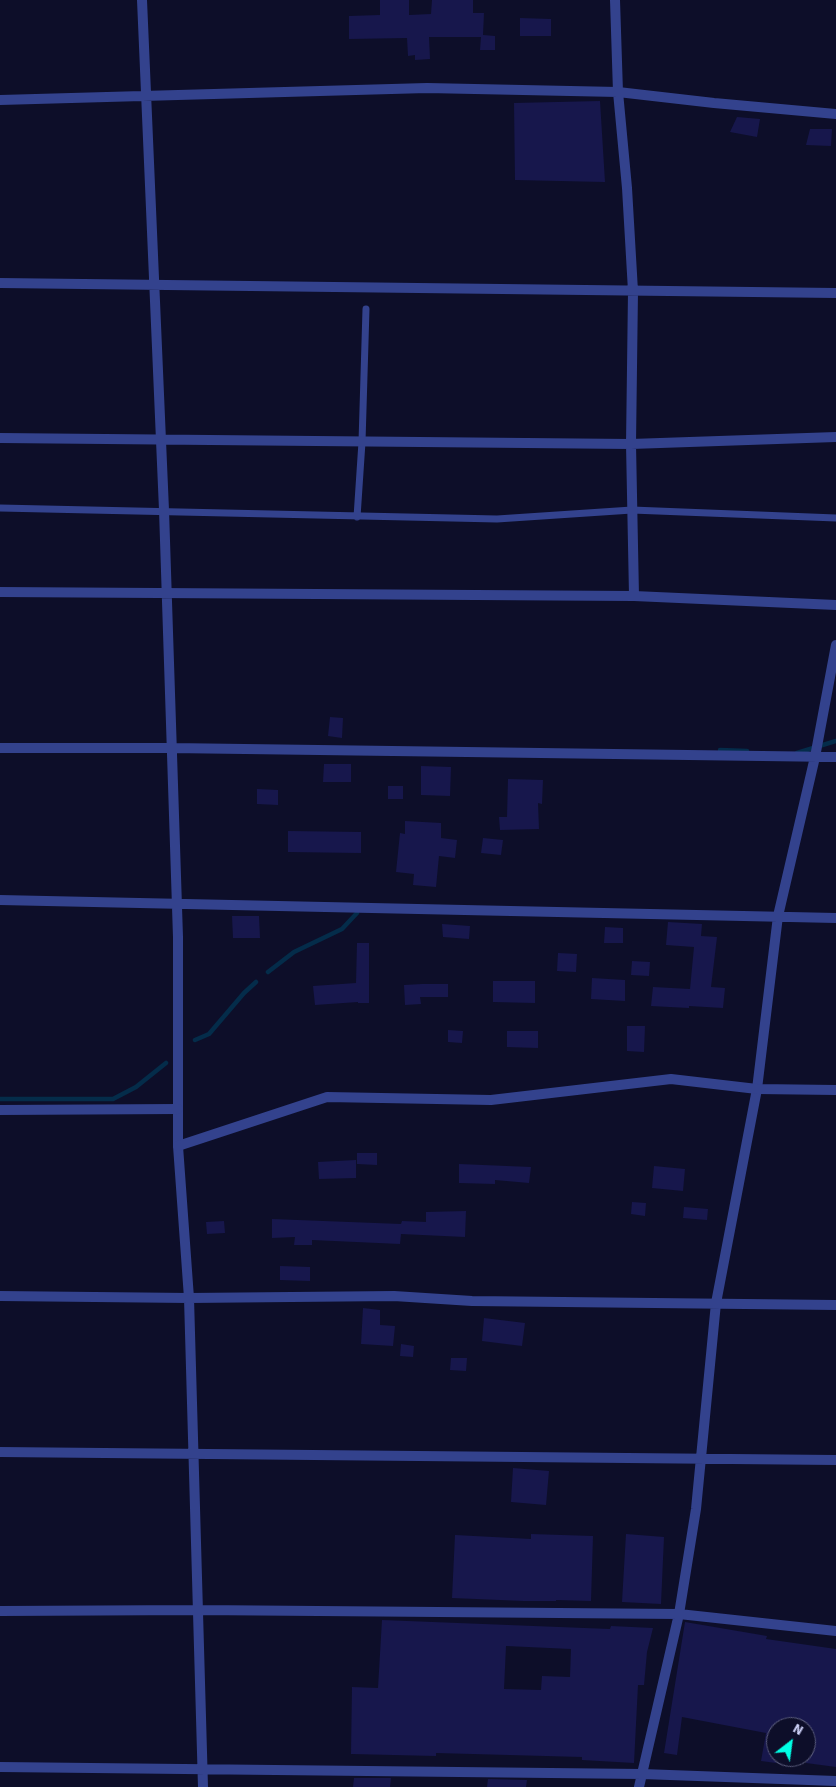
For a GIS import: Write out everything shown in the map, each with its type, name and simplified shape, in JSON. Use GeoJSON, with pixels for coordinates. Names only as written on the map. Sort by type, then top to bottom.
{"type":"FeatureCollection","features":[{"type":"Feature","properties":{"kind":"street"},"geometry":{"type":"LineString","coordinates":[[142,0],[164,510],[165,594],[177,903],[178,1146],[189,1298],[203,1787]]}},
{"type":"Feature","properties":{"kind":"street"},"geometry":{"type":"LineString","coordinates":[[615,0],[618,92],[627,188],[633,291],[631,444],[634,596]]}},
{"type":"Feature","properties":{"kind":"street"},"geometry":{"type":"LineString","coordinates":[[0,100],[427,88],[618,92],[836,114]]}},
{"type":"Feature","properties":{"kind":"street"},"geometry":{"type":"LineString","coordinates":[[0,283],[836,293]]}},
{"type":"Feature","properties":{"kind":"street"},"geometry":{"type":"LineString","coordinates":[[0,438],[631,444],[836,437]]}},
{"type":"Feature","properties":{"kind":"street"},"geometry":{"type":"LineString","coordinates":[[0,592],[634,596],[836,605]]}},
{"type":"Feature","properties":{"kind":"street"},"geometry":{"type":"LineString","coordinates":[[639,1787],[679,1614],[696,1508],[716,1303],[757,1089],[778,916],[814,757],[836,645]]}},
{"type":"Feature","properties":{"kind":"street"},"geometry":{"type":"LineString","coordinates":[[0,748],[171,748],[836,757]]}},
{"type":"Feature","properties":{"kind":"street"},"geometry":{"type":"LineString","coordinates":[[0,900],[836,918]]}},
{"type":"Feature","properties":{"kind":"street"},"geometry":{"type":"LineString","coordinates":[[178,1146],[327,1097],[491,1100],[671,1079],[757,1089],[836,1090]]}},
{"type":"Feature","properties":{"kind":"street"},"geometry":{"type":"LineString","coordinates":[[0,1110],[178,1109]]}},
{"type":"Feature","properties":{"kind":"street"},"geometry":{"type":"LineString","coordinates":[[0,1296],[189,1298],[394,1296],[472,1301],[836,1305]]}},
{"type":"Feature","properties":{"kind":"street"},"geometry":{"type":"LineString","coordinates":[[0,1452],[836,1460]]}},
{"type":"Feature","properties":{"kind":"street"},"geometry":{"type":"LineString","coordinates":[[0,1611],[198,1610],[679,1614],[836,1631]]}},
{"type":"Feature","properties":{"kind":"street"},"geometry":{"type":"LineString","coordinates":[[0,1767],[642,1774],[836,1781]]}},
{"type":"Feature","properties":{"kind":"lane"},"geometry":{"type":"LineString","coordinates":[[357,517],[362,442],[366,309]]}},
{"type":"Feature","properties":{"kind":"lane"},"geometry":{"type":"LineString","coordinates":[[0,508],[164,510],[357,517],[497,519],[632,510],[836,518]]}},
{"type":"Feature","properties":{"kind":"building"},"geometry":{"type":"Polygon","coordinates":[[[380,0],[409,0],[409,15],[431,14],[432,0],[473,0],[473,13],[484,13],[483,35],[495,36],[495,50],[480,50],[481,37],[429,37],[430,59],[415,60],[415,55],[408,56],[407,38],[349,39],[349,16],[380,15],[380,0]]]}},
{"type":"Feature","properties":{"kind":"building"},"geometry":{"type":"Polygon","coordinates":[[[520,18],[551,19],[551,36],[520,36],[520,18]]]}},
{"type":"Feature","properties":{"kind":"building"},"geometry":{"type":"Polygon","coordinates":[[[600,101],[605,182],[515,180],[514,103],[600,101]]]}},
{"type":"Feature","properties":{"kind":"building"},"geometry":{"type":"Polygon","coordinates":[[[737,117],[760,119],[757,137],[730,132],[737,117]]]}},
{"type":"Feature","properties":{"kind":"building"},"geometry":{"type":"Polygon","coordinates":[[[810,129],[832,129],[831,146],[806,145],[810,129]]]}},
{"type":"Feature","properties":{"kind":"building"},"geometry":{"type":"Polygon","coordinates":[[[330,717],[343,718],[342,738],[328,736],[330,717]]]}},
{"type":"Feature","properties":{"kind":"building"},"geometry":{"type":"Polygon","coordinates":[[[324,764],[351,764],[351,782],[323,782],[324,764]]]}},
{"type":"Feature","properties":{"kind":"building"},"geometry":{"type":"Polygon","coordinates":[[[421,766],[451,767],[450,796],[421,795],[421,766]]]}},
{"type":"Feature","properties":{"kind":"building"},"geometry":{"type":"Polygon","coordinates":[[[508,779],[543,780],[542,804],[538,803],[539,829],[500,830],[499,817],[507,817],[508,779]]]}},
{"type":"Feature","properties":{"kind":"building"},"geometry":{"type":"Polygon","coordinates":[[[388,786],[403,786],[403,799],[388,799],[388,786]]]}},
{"type":"Feature","properties":{"kind":"building"},"geometry":{"type":"Polygon","coordinates":[[[257,789],[278,790],[278,805],[257,804],[257,789]]]}},
{"type":"Feature","properties":{"kind":"building"},"geometry":{"type":"Polygon","coordinates":[[[405,821],[441,823],[441,838],[457,840],[455,858],[439,856],[436,887],[413,885],[414,874],[396,872],[400,833],[405,834],[405,821]]]}},
{"type":"Feature","properties":{"kind":"building"},"geometry":{"type":"Polygon","coordinates":[[[288,831],[361,832],[361,853],[288,852],[288,831]]]}},
{"type":"Feature","properties":{"kind":"building"},"geometry":{"type":"Polygon","coordinates":[[[483,838],[503,840],[501,855],[481,853],[483,838]]]}},
{"type":"Feature","properties":{"kind":"building"},"geometry":{"type":"Polygon","coordinates":[[[232,916],[259,916],[260,938],[233,938],[232,916]]]}},
{"type":"Feature","properties":{"kind":"building"},"geometry":{"type":"Polygon","coordinates":[[[668,922],[702,924],[701,936],[717,937],[711,987],[725,988],[723,1008],[651,1006],[653,987],[690,989],[694,947],[666,945],[668,922]]]}},
{"type":"Feature","properties":{"kind":"building"},"geometry":{"type":"Polygon","coordinates":[[[442,924],[470,926],[469,939],[443,937],[442,924]]]}},
{"type":"Feature","properties":{"kind":"building"},"geometry":{"type":"Polygon","coordinates":[[[605,927],[623,928],[623,943],[604,943],[605,927]]]}},
{"type":"Feature","properties":{"kind":"building"},"geometry":{"type":"Polygon","coordinates":[[[357,943],[369,943],[369,1003],[315,1005],[313,986],[356,983],[357,943]]]}},
{"type":"Feature","properties":{"kind":"building"},"geometry":{"type":"Polygon","coordinates":[[[558,953],[577,954],[576,972],[557,971],[558,953]]]}},
{"type":"Feature","properties":{"kind":"building"},"geometry":{"type":"Polygon","coordinates":[[[632,961],[650,962],[649,976],[631,975],[632,961]]]}},
{"type":"Feature","properties":{"kind":"building"},"geometry":{"type":"Polygon","coordinates":[[[592,978],[625,980],[625,1001],[591,999],[592,978]]]}},
{"type":"Feature","properties":{"kind":"building"},"geometry":{"type":"Polygon","coordinates":[[[493,981],[535,981],[535,1003],[493,1002],[493,981]]]}},
{"type":"Feature","properties":{"kind":"building"},"geometry":{"type":"Polygon","coordinates":[[[448,984],[448,997],[420,997],[421,1004],[405,1005],[404,985],[448,984]]]}},
{"type":"Feature","properties":{"kind":"building"},"geometry":{"type":"Polygon","coordinates":[[[627,1026],[645,1026],[644,1052],[627,1051],[627,1026]]]}},
{"type":"Feature","properties":{"kind":"building"},"geometry":{"type":"Polygon","coordinates":[[[448,1030],[463,1031],[462,1043],[448,1042],[448,1030]]]}},
{"type":"Feature","properties":{"kind":"building"},"geometry":{"type":"Polygon","coordinates":[[[507,1031],[538,1031],[538,1048],[507,1047],[507,1031]]]}},
{"type":"Feature","properties":{"kind":"building"},"geometry":{"type":"Polygon","coordinates":[[[357,1153],[377,1153],[377,1165],[357,1164],[357,1153]]]}},
{"type":"Feature","properties":{"kind":"building"},"geometry":{"type":"Polygon","coordinates":[[[356,1160],[356,1178],[319,1179],[318,1162],[356,1160]]]}},
{"type":"Feature","properties":{"kind":"building"},"geometry":{"type":"Polygon","coordinates":[[[459,1164],[531,1167],[529,1183],[495,1180],[495,1184],[459,1183],[459,1164]]]}},
{"type":"Feature","properties":{"kind":"building"},"geometry":{"type":"Polygon","coordinates":[[[654,1166],[685,1169],[683,1191],[652,1188],[654,1166]]]}},
{"type":"Feature","properties":{"kind":"building"},"geometry":{"type":"Polygon","coordinates":[[[632,1202],[646,1203],[645,1216],[631,1214],[632,1202]]]}},
{"type":"Feature","properties":{"kind":"building"},"geometry":{"type":"Polygon","coordinates":[[[684,1207],[708,1209],[707,1220],[683,1218],[684,1207]]]}},
{"type":"Feature","properties":{"kind":"building"},"geometry":{"type":"Polygon","coordinates":[[[466,1211],[465,1237],[401,1234],[400,1244],[312,1240],[312,1245],[294,1245],[295,1237],[272,1238],[272,1219],[401,1224],[402,1221],[426,1222],[426,1212],[466,1211]]]}},
{"type":"Feature","properties":{"kind":"building"},"geometry":{"type":"Polygon","coordinates":[[[224,1221],[225,1233],[207,1234],[206,1222],[224,1221]]]}},
{"type":"Feature","properties":{"kind":"building"},"geometry":{"type":"Polygon","coordinates":[[[280,1266],[310,1267],[310,1281],[280,1280],[280,1266]]]}},
{"type":"Feature","properties":{"kind":"building"},"geometry":{"type":"Polygon","coordinates":[[[363,1308],[380,1310],[380,1325],[395,1326],[393,1346],[361,1344],[363,1308]]]}},
{"type":"Feature","properties":{"kind":"building"},"geometry":{"type":"Polygon","coordinates":[[[484,1318],[525,1323],[522,1346],[482,1341],[484,1318]]]}},
{"type":"Feature","properties":{"kind":"building"},"geometry":{"type":"Polygon","coordinates":[[[401,1344],[414,1346],[413,1357],[400,1356],[401,1344]]]}},
{"type":"Feature","properties":{"kind":"building"},"geometry":{"type":"Polygon","coordinates":[[[451,1358],[467,1358],[466,1371],[450,1370],[451,1358]]]}},
{"type":"Feature","properties":{"kind":"building"},"geometry":{"type":"Polygon","coordinates":[[[513,1468],[549,1471],[546,1505],[511,1502],[513,1468]]]}},
{"type":"Feature","properties":{"kind":"building"},"geometry":{"type":"Polygon","coordinates":[[[531,1534],[593,1536],[591,1601],[452,1598],[455,1535],[531,1539],[531,1534]]]}},
{"type":"Feature","properties":{"kind":"building"},"geometry":{"type":"Polygon","coordinates":[[[626,1534],[664,1537],[661,1604],[622,1602],[626,1534]]]}},
{"type":"Feature","properties":{"kind":"building"},"geometry":{"type":"Polygon","coordinates":[[[382,1620],[610,1629],[611,1626],[653,1628],[647,1652],[644,1685],[638,1685],[634,1763],[582,1760],[582,1757],[436,1753],[436,1756],[351,1754],[352,1687],[378,1688],[382,1620]],[[506,1646],[504,1689],[541,1690],[542,1676],[570,1677],[571,1649],[506,1646]]]}},
{"type":"Feature","properties":{"kind":"building"},"geometry":{"type":"Polygon","coordinates":[[[685,1622],[767,1636],[766,1639],[836,1649],[836,1767],[816,1764],[816,1717],[766,1717],[766,1733],[682,1717],[677,1755],[664,1753],[685,1622]]]}},
{"type":"Feature","properties":{"kind":"building"},"geometry":{"type":"Polygon","coordinates":[[[766,1733],[766,1762],[761,1761],[766,1733]]]}},
{"type":"Feature","properties":{"kind":"building"},"geometry":{"type":"Polygon","coordinates":[[[354,1778],[391,1778],[390,1787],[353,1787],[354,1778]]]}},
{"type":"Feature","properties":{"kind":"building"},"geometry":{"type":"Polygon","coordinates":[[[488,1779],[527,1780],[526,1787],[487,1787],[488,1779]]]}},
{"type":"Feature","properties":{"kind":"waterway"},"geometry":{"type":"LineString","coordinates":[[797,753],[836,741]]}},
{"type":"Feature","properties":{"kind":"waterway"},"geometry":{"type":"LineString","coordinates":[[720,750],[747,751]]}},
{"type":"Feature","properties":{"kind":"waterway"},"geometry":{"type":"LineString","coordinates":[[268,972],[294,952],[342,929],[357,913]]}},
{"type":"Feature","properties":{"kind":"waterway"},"geometry":{"type":"LineString","coordinates":[[195,1040],[209,1034],[244,993],[256,982]]}},
{"type":"Feature","properties":{"kind":"waterway"},"geometry":{"type":"LineString","coordinates":[[0,1099],[113,1099],[136,1087],[166,1063]]}}]}
